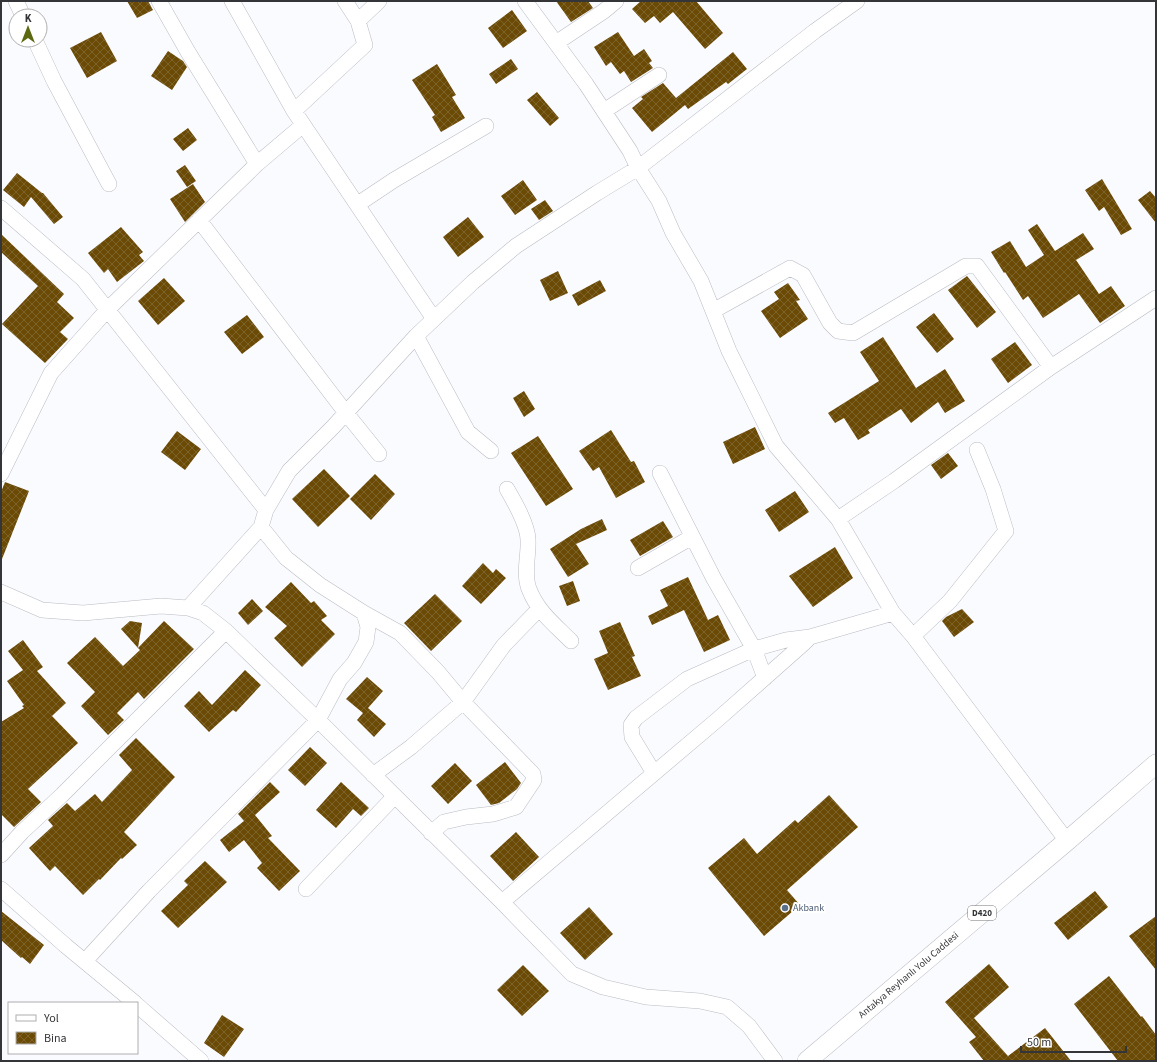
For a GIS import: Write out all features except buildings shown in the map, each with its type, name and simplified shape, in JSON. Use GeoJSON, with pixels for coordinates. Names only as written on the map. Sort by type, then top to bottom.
{"type":"FeatureCollection","features":[{"type":"Feature","properties":{"kind":"main road","name":"Antakya Reyhanlı Yolu Caddesi"},"geometry":{"type":"LineString","coordinates":[[807,1061],[1156,764]]}},
{"type":"Feature","properties":{"kind":"street"},"geometry":{"type":"LineString","coordinates":[[159,1],[188,52],[257,164]]}},
{"type":"Feature","properties":{"kind":"street"},"geometry":{"type":"LineString","coordinates":[[232,1],[294,111],[434,318]]}},
{"type":"Feature","properties":{"kind":"street"},"geometry":{"type":"LineString","coordinates":[[294,111],[366,45],[358,22],[345,1]]}},
{"type":"Feature","properties":{"kind":"street"},"geometry":{"type":"LineString","coordinates":[[358,22],[379,1]]}},
{"type":"Feature","properties":{"kind":"street"},"geometry":{"type":"LineString","coordinates":[[525,1],[604,111],[630,151],[638,168],[659,201],[673,232],[701,281],[729,352],[776,446],[838,519],[893,613],[1067,841]]}},
{"type":"Feature","properties":{"kind":"street"},"geometry":{"type":"LineString","coordinates":[[556,43],[604,11],[616,1]]}},
{"type":"Feature","properties":{"kind":"street"},"geometry":{"type":"LineString","coordinates":[[188,608],[261,527],[266,510],[289,471],[333,427],[416,336],[473,282],[516,246],[638,168],[815,31],[857,1]]}},
{"type":"Feature","properties":{"kind":"street"},"geometry":{"type":"LineString","coordinates":[[39,48],[54,81],[109,184]]}},
{"type":"Feature","properties":{"kind":"street"},"geometry":{"type":"LineString","coordinates":[[604,111],[659,75]]}},
{"type":"Feature","properties":{"kind":"street"},"geometry":{"type":"LineString","coordinates":[[1,474],[51,372],[108,309],[257,164],[303,124]]}},
{"type":"Feature","properties":{"kind":"street"},"geometry":{"type":"LineString","coordinates":[[358,204],[394,180],[486,126]]}},
{"type":"Feature","properties":{"kind":"street"},"geometry":{"type":"LineString","coordinates":[[1,208],[83,279],[266,510]]}},
{"type":"Feature","properties":{"kind":"street"},"geometry":{"type":"LineString","coordinates":[[199,220],[379,454]]}},
{"type":"Feature","properties":{"kind":"street"},"geometry":{"type":"LineString","coordinates":[[713,311],[790,268],[803,275],[830,323],[838,331],[853,333],[966,266],[977,266],[1052,367]]}},
{"type":"Feature","properties":{"kind":"street"},"geometry":{"type":"LineString","coordinates":[[838,519],[894,481],[1052,367],[1156,298]]}},
{"type":"Feature","properties":{"kind":"street"},"geometry":{"type":"LineString","coordinates":[[416,336],[468,432],[491,451]]}},
{"type":"Feature","properties":{"kind":"street"},"geometry":{"type":"LineString","coordinates":[[912,636],[950,601],[1006,530],[993,489],[977,450]]}},
{"type":"Feature","properties":{"kind":"street"},"geometry":{"type":"LineString","coordinates":[[660,474],[714,579],[754,649],[765,678]]}},
{"type":"Feature","properties":{"kind":"street"},"geometry":{"type":"LineString","coordinates":[[507,489],[517,505],[528,538],[526,571],[528,587],[539,609],[571,641]]}},
{"type":"Feature","properties":{"kind":"street"},"geometry":{"type":"LineString","coordinates":[[261,527],[286,558],[320,585],[364,613],[400,633],[438,672],[463,702],[533,774],[534,780],[516,806],[494,814],[466,817],[444,822],[431,833]]}},
{"type":"Feature","properties":{"kind":"street"},"geometry":{"type":"LineString","coordinates":[[638,568],[692,537]]}},
{"type":"Feature","properties":{"kind":"street"},"geometry":{"type":"LineString","coordinates":[[1,592],[42,610],[83,613],[161,606],[188,608],[203,613],[226,630],[318,720],[394,797],[502,902],[572,974],[603,987],[646,997],[700,1001],[727,1007],[748,1026],[775,1061]]}},
{"type":"Feature","properties":{"kind":"street"},"geometry":{"type":"LineString","coordinates":[[373,775],[411,747],[463,702],[504,645],[539,609]]}},
{"type":"Feature","properties":{"kind":"street"},"geometry":{"type":"LineString","coordinates":[[86,961],[149,891],[318,720],[340,679],[354,663],[366,642],[368,627],[364,613]]}},
{"type":"Feature","properties":{"kind":"street"},"geometry":{"type":"LineString","coordinates":[[654,773],[632,737],[631,725],[636,718],[687,679],[754,649],[786,640],[810,637],[893,613]]}},
{"type":"Feature","properties":{"kind":"street"},"geometry":{"type":"LineString","coordinates":[[1,855],[22,832],[226,630]]}},
{"type":"Feature","properties":{"kind":"street"},"geometry":{"type":"LineString","coordinates":[[502,902],[765,678],[810,637]]}},
{"type":"Feature","properties":{"kind":"street"},"geometry":{"type":"LineString","coordinates":[[306,889],[394,797]]}},
{"type":"Feature","properties":{"kind":"street"},"geometry":{"type":"LineString","coordinates":[[1,889],[66,946],[134,1002]]}},
{"type":"Feature","properties":{"kind":"street"},"geometry":{"type":"LineString","coordinates":[[138,1006],[201,1061]]}},
{"type":"Feature","properties":{"kind":"place","name":"Akbank"},"geometry":{"type":"Point","coordinates":[785,908]}}]}
